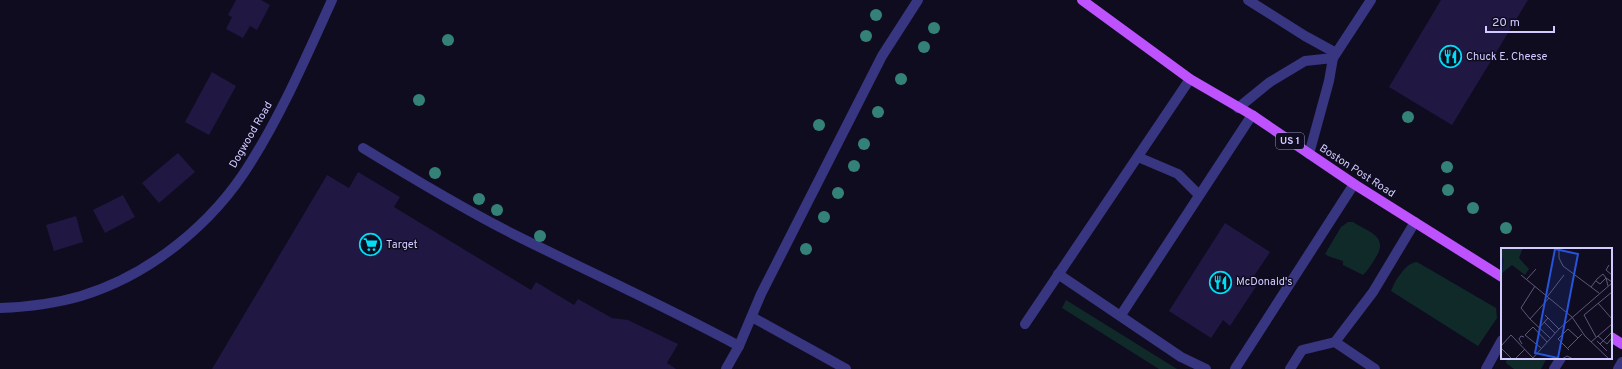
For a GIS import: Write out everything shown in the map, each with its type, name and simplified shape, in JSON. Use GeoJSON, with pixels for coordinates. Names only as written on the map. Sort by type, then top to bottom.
{"type":"FeatureCollection","features":[{"type":"Feature","properties":{"kind":"main road","name":"Boston Post Road"},"geometry":{"type":"LineString","coordinates":[[1082,0],[1190,79],[1252,115],[1354,184],[1501,276]]}},
{"type":"Feature","properties":{"kind":"main road"},"geometry":{"type":"LineString","coordinates":[[1612,338],[1622,344]]}},
{"type":"Feature","properties":{"kind":"street","name":"Dogwood Road"},"geometry":{"type":"LineString","coordinates":[[0,308],[42,305],[102,289],[152,263],[192,232],[224,198],[251,163],[290,92],[332,0]]}},
{"type":"Feature","properties":{"kind":"street"},"geometry":{"type":"LineString","coordinates":[[726,369],[739,346],[761,294],[882,56],[918,0]]}},
{"type":"Feature","properties":{"kind":"street"},"geometry":{"type":"LineString","coordinates":[[1248,0],[1334,56]]}},
{"type":"Feature","properties":{"kind":"street"},"geometry":{"type":"LineString","coordinates":[[1309,154],[1329,81],[1334,56],[1371,0]]}},
{"type":"Feature","properties":{"kind":"street"},"geometry":{"type":"LineString","coordinates":[[1238,108],[1270,82],[1305,61],[1334,56]]}},
{"type":"Feature","properties":{"kind":"street"},"geometry":{"type":"LineString","coordinates":[[1024,324],[1190,79]]}},
{"type":"Feature","properties":{"kind":"street"},"geometry":{"type":"LineString","coordinates":[[1121,315],[1252,115]]}},
{"type":"Feature","properties":{"kind":"street"},"geometry":{"type":"LineString","coordinates":[[363,148],[452,201],[512,233],[680,314],[739,346]]}},
{"type":"Feature","properties":{"kind":"street"},"geometry":{"type":"LineString","coordinates":[[1138,157],[1178,174],[1199,196]]}},
{"type":"Feature","properties":{"kind":"street"},"geometry":{"type":"LineString","coordinates":[[1235,369],[1354,184]]}},
{"type":"Feature","properties":{"kind":"street"},"geometry":{"type":"LineString","coordinates":[[1290,369],[1302,350],[1335,342],[1373,292],[1415,222]]}},
{"type":"Feature","properties":{"kind":"street"},"geometry":{"type":"LineString","coordinates":[[1058,274],[1121,315],[1181,357],[1206,369]]}},
{"type":"Feature","properties":{"kind":"street"},"geometry":{"type":"LineString","coordinates":[[752,316],[846,369]]}},
{"type":"Feature","properties":{"kind":"street"},"geometry":{"type":"LineString","coordinates":[[1335,342],[1375,369]]}},
{"type":"Feature","properties":{"kind":"street"},"geometry":{"type":"LineString","coordinates":[[1486,369],[1501,342]]}},
{"type":"Feature","properties":{"kind":"street"},"geometry":{"type":"LineString","coordinates":[[1554,369],[1560,359]]}},
{"type":"Feature","properties":{"kind":"street"},"geometry":{"type":"LineString","coordinates":[[1618,369],[1622,362]]}},
{"type":"Feature","properties":{"kind":"green space"},"geometry":{"type":"Polygon","coordinates":[[[1348,222],[1353,222],[1375,235],[1380,244],[1376,257],[1363,275],[1343,265],[1343,261],[1325,254],[1341,227],[1348,222]]]}},
{"type":"Feature","properties":{"kind":"green space"},"geometry":{"type":"Polygon","coordinates":[[[1417,262],[1496,308],[1497,318],[1478,346],[1391,291],[1405,269],[1409,265],[1417,262]]]}},
{"type":"Feature","properties":{"kind":"green space"},"geometry":{"type":"Polygon","coordinates":[[[1066,300],[1177,369],[1159,369],[1062,308],[1066,300]]]}},
{"type":"Feature","properties":{"kind":"green space"},"geometry":{"type":"Polygon","coordinates":[[[1507,359],[1546,359],[1541,369],[1514,369],[1506,363],[1507,359]]]}},
{"type":"Feature","properties":{"kind":"building"},"geometry":{"type":"Polygon","coordinates":[[[236,0],[261,0],[270,5],[257,30],[250,26],[243,38],[226,29],[232,17],[228,15],[236,0]]]}},
{"type":"Feature","properties":{"kind":"building","name":"Chuck E. Cheese"},"geometry":{"type":"Polygon","coordinates":[[[1441,0],[1528,0],[1452,125],[1389,87],[1441,0]]]}},
{"type":"Feature","properties":{"kind":"building"},"geometry":{"type":"Polygon","coordinates":[[[212,72],[236,86],[209,135],[185,122],[212,72]]]}},
{"type":"Feature","properties":{"kind":"building"},"geometry":{"type":"Polygon","coordinates":[[[178,153],[195,172],[159,203],[142,183],[178,153]]]}},
{"type":"Feature","properties":{"kind":"building","name":"Target"},"geometry":{"type":"Polygon","coordinates":[[[358,172],[400,197],[394,207],[531,290],[536,282],[574,305],[578,299],[612,318],[628,320],[678,344],[667,363],[676,369],[212,369],[327,175],[349,188],[358,172]]]}},
{"type":"Feature","properties":{"kind":"building"},"geometry":{"type":"Polygon","coordinates":[[[123,195],[135,217],[105,233],[93,210],[123,195]]]}},
{"type":"Feature","properties":{"kind":"building"},"geometry":{"type":"Polygon","coordinates":[[[76,216],[83,242],[54,251],[46,225],[76,216]]]}},
{"type":"Feature","properties":{"kind":"building","name":"McDonald's"},"geometry":{"type":"Polygon","coordinates":[[[1225,223],[1270,252],[1252,279],[1257,285],[1230,326],[1223,320],[1211,338],[1169,311],[1225,223]]]}},
{"type":"Feature","properties":{"kind":"place","name":"Chuck E. Cheese"},"geometry":{"type":"Point","coordinates":[1450,57]}},
{"type":"Feature","properties":{"kind":"place","name":"Target"},"geometry":{"type":"Point","coordinates":[371,245]}},
{"type":"Feature","properties":{"kind":"place","name":"McDonald's"},"geometry":{"type":"Point","coordinates":[1221,282]}}]}
